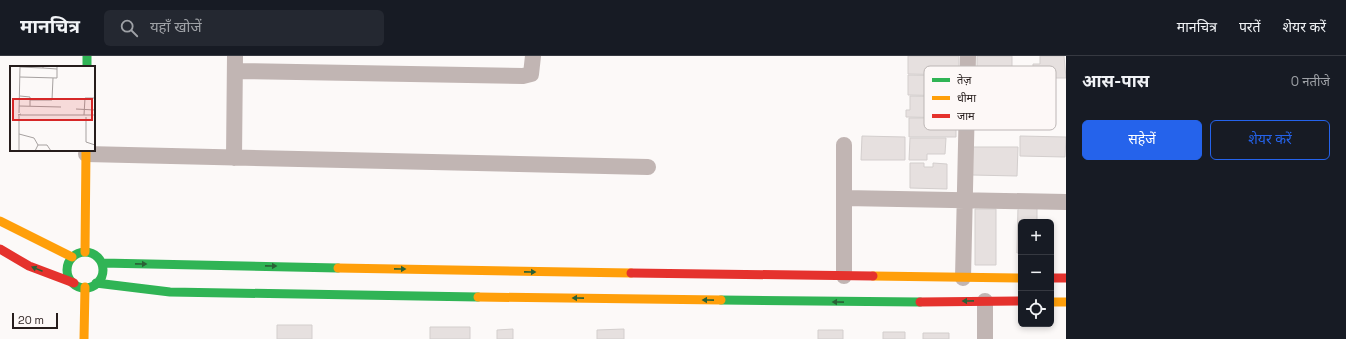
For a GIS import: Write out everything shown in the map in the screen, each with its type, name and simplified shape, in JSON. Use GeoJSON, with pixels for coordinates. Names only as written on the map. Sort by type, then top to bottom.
{"type":"FeatureCollection","features":[{"type":"Feature","properties":{"kind":"main road"},"geometry":{"type":"LineString","coordinates":[[85,252],[86,152]]}},
{"type":"Feature","properties":{"kind":"main road"},"geometry":{"type":"LineString","coordinates":[[0,221],[72,258]]}},
{"type":"Feature","properties":{"kind":"main road"},"geometry":{"type":"LineString","coordinates":[[0,249],[29,266],[85,287],[96,283],[170,292],[849,302],[1018,301]]}},
{"type":"Feature","properties":{"kind":"main road"},"geometry":{"type":"LineString","coordinates":[[74,283],[68,276],[68,263],[78,253],[85,252],[92,253],[102,263],[1018,278]]}},
{"type":"Feature","properties":{"kind":"main road"},"geometry":{"type":"LineString","coordinates":[[96,283],[102,276],[102,263]]}},
{"type":"Feature","properties":{"kind":"main road"},"geometry":{"type":"LineString","coordinates":[[1054,278],[1066,278]]}},
{"type":"Feature","properties":{"kind":"main road"},"geometry":{"type":"LineString","coordinates":[[84,339],[85,287]]}},
{"type":"Feature","properties":{"kind":"main road"},"geometry":{"type":"LineString","coordinates":[[1054,302],[1066,302]]}},
{"type":"Feature","properties":{"kind":"street"},"geometry":{"type":"LineString","coordinates":[[234,158],[235,64],[523,76],[531,74],[533,56]]}},
{"type":"Feature","properties":{"kind":"street"},"geometry":{"type":"LineString","coordinates":[[968,56],[968,66]]}},
{"type":"Feature","properties":{"kind":"street"},"geometry":{"type":"LineString","coordinates":[[963,278],[966,130]]}},
{"type":"Feature","properties":{"kind":"street"},"geometry":{"type":"LineString","coordinates":[[844,144],[844,276]]}},
{"type":"Feature","properties":{"kind":"street"},"geometry":{"type":"LineString","coordinates":[[86,152],[234,158],[648,167]]}},
{"type":"Feature","properties":{"kind":"street"},"geometry":{"type":"LineString","coordinates":[[845,198],[1066,202]]}},
{"type":"Feature","properties":{"kind":"street"},"geometry":{"type":"LineString","coordinates":[[985,301],[985,339]]}},
{"type":"Feature","properties":{"kind":"building"},"geometry":{"type":"Polygon","coordinates":[[[908,56],[959,56],[959,66],[924,66],[924,74],[908,74],[908,56]]]}},
{"type":"Feature","properties":{"kind":"building"},"geometry":{"type":"Polygon","coordinates":[[[977,56],[1012,56],[1012,66],[977,66],[977,56]]]}},
{"type":"Feature","properties":{"kind":"building"},"geometry":{"type":"Polygon","coordinates":[[[1040,56],[1064,56],[1066,78],[1056,78],[1056,66],[1033,66],[1033,64],[1040,64],[1040,56]]]}},
{"type":"Feature","properties":{"kind":"building"},"geometry":{"type":"Polygon","coordinates":[[[908,75],[924,75],[924,95],[908,95],[908,75]]]}},
{"type":"Feature","properties":{"kind":"building"},"geometry":{"type":"Polygon","coordinates":[[[910,96],[924,96],[924,117],[906,117],[906,110],[910,110],[910,96]]]}},
{"type":"Feature","properties":{"kind":"building"},"geometry":{"type":"Polygon","coordinates":[[[909,118],[924,118],[924,130],[956,130],[956,137],[909,137],[909,118]]]}},
{"type":"Feature","properties":{"kind":"building"},"geometry":{"type":"Polygon","coordinates":[[[862,136],[905,137],[905,160],[861,160],[862,136]]]}},
{"type":"Feature","properties":{"kind":"building"},"geometry":{"type":"Polygon","coordinates":[[[1020,136],[1066,137],[1065,157],[1020,156],[1020,136]]]}},
{"type":"Feature","properties":{"kind":"building"},"geometry":{"type":"Polygon","coordinates":[[[910,138],[946,138],[945,154],[927,154],[927,160],[909,160],[910,138]]]}},
{"type":"Feature","properties":{"kind":"building"},"geometry":{"type":"Polygon","coordinates":[[[973,147],[1018,147],[1017,176],[972,175],[973,147]]]}},
{"type":"Feature","properties":{"kind":"building"},"geometry":{"type":"Polygon","coordinates":[[[910,163],[924,163],[924,167],[933,167],[933,163],[947,164],[947,189],[910,188],[910,163]]]}},
{"type":"Feature","properties":{"kind":"building"},"geometry":{"type":"Polygon","coordinates":[[[1018,206],[1037,206],[1037,219],[1018,219],[1017,253],[1018,206]]]}},
{"type":"Feature","properties":{"kind":"building"},"geometry":{"type":"Polygon","coordinates":[[[975,209],[996,209],[996,265],[975,265],[975,209]]]}},
{"type":"Feature","properties":{"kind":"building"},"geometry":{"type":"Polygon","coordinates":[[[277,325],[312,325],[312,339],[277,339],[277,325]]]}},
{"type":"Feature","properties":{"kind":"building"},"geometry":{"type":"Polygon","coordinates":[[[430,327],[470,327],[470,339],[430,339],[430,327]]]}},
{"type":"Feature","properties":{"kind":"building"},"geometry":{"type":"Polygon","coordinates":[[[513,329],[513,339],[497,339],[497,330],[513,329]]]}},
{"type":"Feature","properties":{"kind":"building"},"geometry":{"type":"Polygon","coordinates":[[[624,329],[624,339],[597,339],[597,330],[624,329]]]}},
{"type":"Feature","properties":{"kind":"building"},"geometry":{"type":"Polygon","coordinates":[[[818,330],[843,330],[843,339],[818,339],[818,330]]]}},
{"type":"Feature","properties":{"kind":"building"},"geometry":{"type":"Polygon","coordinates":[[[883,332],[905,332],[905,339],[883,339],[883,332]]]}},
{"type":"Feature","properties":{"kind":"building"},"geometry":{"type":"Polygon","coordinates":[[[923,333],[949,333],[949,339],[923,339],[923,333]]]}},
{"type":"Feature","properties":{"kind":"traffic: fast"},"geometry":{"type":"LineString","coordinates":[[87,56],[87,66]]}},
{"type":"Feature","properties":{"kind":"traffic: fast"},"geometry":{"type":"LineString","coordinates":[[85,252],[95,255],[100,260],[103,270],[100,280],[95,285],[85,288],[75,285],[70,280],[67,270],[70,260],[75,255],[85,252]]}},
{"type":"Feature","properties":{"kind":"traffic: fast"},"geometry":{"type":"LineString","coordinates":[[102,263],[338,268]]}},
{"type":"Feature","properties":{"kind":"traffic: fast"},"geometry":{"type":"LineString","coordinates":[[96,283],[170,292],[478,297]]}},
{"type":"Feature","properties":{"kind":"traffic: fast"},"geometry":{"type":"LineString","coordinates":[[721,300],[920,302]]}},
{"type":"Feature","properties":{"kind":"traffic: slow"},"geometry":{"type":"LineString","coordinates":[[85,252],[86,151]]}},
{"type":"Feature","properties":{"kind":"traffic: slow"},"geometry":{"type":"LineString","coordinates":[[0,221],[72,257]]}},
{"type":"Feature","properties":{"kind":"traffic: slow"},"geometry":{"type":"LineString","coordinates":[[338,268],[631,273]]}},
{"type":"Feature","properties":{"kind":"traffic: slow"},"geometry":{"type":"LineString","coordinates":[[873,276],[1018,278]]}},
{"type":"Feature","properties":{"kind":"traffic: slow"},"geometry":{"type":"LineString","coordinates":[[84,339],[85,287]]}},
{"type":"Feature","properties":{"kind":"traffic: slow"},"geometry":{"type":"LineString","coordinates":[[478,297],[721,300]]}},
{"type":"Feature","properties":{"kind":"traffic: slow"},"geometry":{"type":"LineString","coordinates":[[1054,302],[1066,302]]}},
{"type":"Feature","properties":{"kind":"traffic: jam"},"geometry":{"type":"LineString","coordinates":[[0,249],[29,266],[74,283]]}},
{"type":"Feature","properties":{"kind":"traffic: jam"},"geometry":{"type":"LineString","coordinates":[[631,273],[873,276]]}},
{"type":"Feature","properties":{"kind":"traffic: jam"},"geometry":{"type":"LineString","coordinates":[[1054,278],[1066,278]]}},
{"type":"Feature","properties":{"kind":"traffic: jam"},"geometry":{"type":"LineString","coordinates":[[920,302],[1018,301]]}}]}
